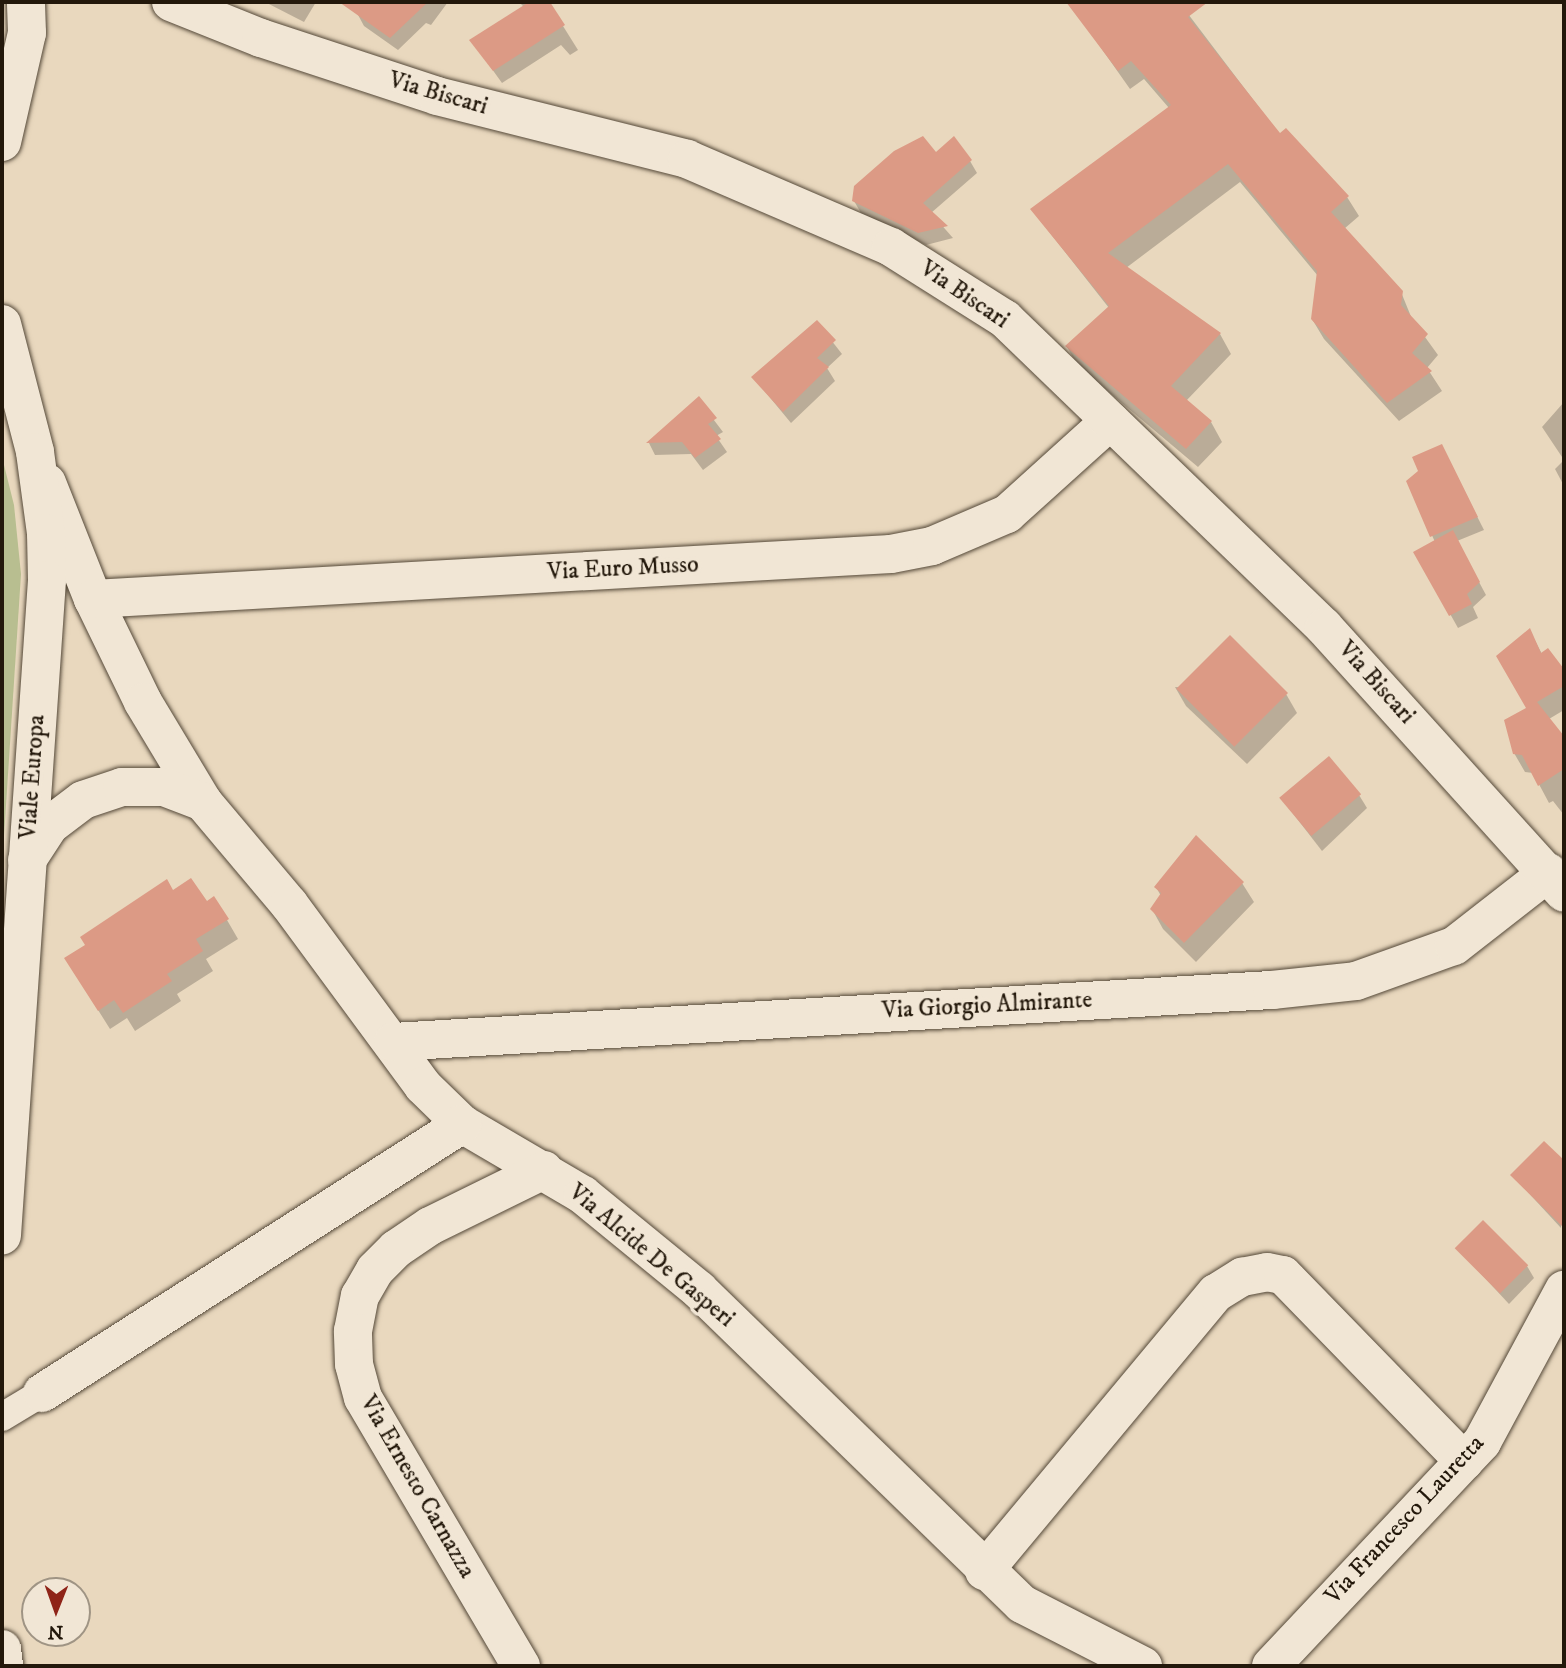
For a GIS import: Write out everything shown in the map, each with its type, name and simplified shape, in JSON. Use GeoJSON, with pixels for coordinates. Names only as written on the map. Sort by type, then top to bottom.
{"type":"FeatureCollection","features":[{"type":"Feature","properties":{"kind":"street"},"geometry":{"type":"LineString","coordinates":[[2,142],[26,18],[48,2]]}},
{"type":"Feature","properties":{"kind":"street","name":"Via Biscari"},"geometry":{"type":"LineString","coordinates":[[171,2],[261,38],[438,96],[688,159],[891,247],[1004,319],[1324,627],[1556,882]]}},
{"type":"Feature","properties":{"kind":"street","name":"Viale Europa"},"geometry":{"type":"LineString","coordinates":[[2,324],[35,452],[46,533],[47,580],[2,1236]]}},
{"type":"Feature","properties":{"kind":"street","name":"Via Euro Musso"},"geometry":{"type":"LineString","coordinates":[[93,598],[891,554],[932,546],[1007,514],[1110,421]]}},
{"type":"Feature","properties":{"kind":"street","name":"Via Alcide De Gasperi"},"geometry":{"type":"LineString","coordinates":[[35,452],[93,598],[143,702],[203,802],[289,904],[423,1086],[478,1132],[583,1195],[699,1290],[985,1571],[1022,1604],[1143,1666]]}},
{"type":"Feature","properties":{"kind":"street"},"geometry":{"type":"LineString","coordinates":[[27,860],[50,825],[82,800],[122,787],[164,787],[203,802]]}},
{"type":"Feature","properties":{"kind":"street","name":"Via Giorgio Almirante"},"geometry":{"type":"LineString","coordinates":[[393,1042],[1272,990],[1356,981],[1454,946],[1556,882]]}},
{"type":"Feature","properties":{"kind":"street"},"geometry":{"type":"LineString","coordinates":[[2,1417],[478,1132],[483,1172],[453,1215]]}},
{"type":"Feature","properties":{"kind":"street","name":"Via Ernesto Carnazza"},"geometry":{"type":"LineString","coordinates":[[521,1666],[363,1398],[354,1364],[353,1331],[360,1296],[375,1270],[407,1241],[544,1170]]}},
{"type":"Feature","properties":{"kind":"street"},"geometry":{"type":"LineString","coordinates":[[985,1571],[1216,1293],[1242,1277],[1267,1272],[1283,1275],[1464,1461]]}},
{"type":"Feature","properties":{"kind":"street","name":"Via Francesco Lauretta"},"geometry":{"type":"LineString","coordinates":[[1271,1666],[1482,1442],[1564,1290]]}},
{"type":"Feature","properties":{"kind":"street"},"geometry":{"type":"LineString","coordinates":[[2,1649],[4,1666]]}},
{"type":"Feature","properties":{"kind":"green space"},"geometry":{"type":"Polygon","coordinates":[[[2,457],[14,505],[21,574],[2,867],[2,457]]]}},
{"type":"Feature","properties":{"kind":"building"},"geometry":{"type":"Polygon","coordinates":[[[339,2],[428,2],[390,38],[339,2]]]}},
{"type":"Feature","properties":{"kind":"building"},"geometry":{"type":"Polygon","coordinates":[[[529,2],[550,2],[565,25],[493,71],[469,40],[529,2]]]}},
{"type":"Feature","properties":{"kind":"building"},"geometry":{"type":"Polygon","coordinates":[[[1066,2],[1208,2],[1188,17],[1280,133],[1286,128],[1349,196],[1331,212],[1403,291],[1401,305],[1428,334],[1412,353],[1432,371],[1387,403],[1311,319],[1317,271],[1228,164],[1108,253],[1221,333],[1171,386],[1212,421],[1186,449],[1065,346],[1109,306],[1030,209],[1171,105],[1131,61],[1118,71],[1066,2]]]}},
{"type":"Feature","properties":{"kind":"building"},"geometry":{"type":"Polygon","coordinates":[[[923,136],[936,152],[954,136],[972,160],[923,203],[948,226],[918,233],[852,201],[854,186],[894,151],[923,136]]]}},
{"type":"Feature","properties":{"kind":"building"},"geometry":{"type":"Polygon","coordinates":[[[817,320],[836,340],[817,358],[829,367],[783,412],[751,377],[817,320]]]}},
{"type":"Feature","properties":{"kind":"building"},"geometry":{"type":"Polygon","coordinates":[[[699,396],[717,418],[708,424],[721,439],[695,458],[682,442],[646,443],[699,396]]]}},
{"type":"Feature","properties":{"kind":"building"},"geometry":{"type":"Polygon","coordinates":[[[1442,444],[1478,517],[1430,537],[1406,481],[1418,471],[1412,457],[1442,444]]]}},
{"type":"Feature","properties":{"kind":"building"},"geometry":{"type":"Polygon","coordinates":[[[1453,530],[1480,582],[1467,594],[1472,604],[1449,616],[1413,552],[1453,530]]]}},
{"type":"Feature","properties":{"kind":"building"},"geometry":{"type":"Polygon","coordinates":[[[1530,628],[1541,653],[1548,648],[1564,669],[1564,686],[1537,702],[1564,736],[1564,769],[1538,786],[1522,755],[1513,754],[1504,720],[1526,708],[1496,656],[1530,628]]]}},
{"type":"Feature","properties":{"kind":"building"},"geometry":{"type":"Polygon","coordinates":[[[1230,635],[1288,693],[1234,747],[1176,689],[1230,635]]]}},
{"type":"Feature","properties":{"kind":"building"},"geometry":{"type":"Polygon","coordinates":[[[1329,756],[1361,794],[1311,836],[1279,798],[1329,756]]]}},
{"type":"Feature","properties":{"kind":"building"},"geometry":{"type":"Polygon","coordinates":[[[1196,835],[1244,882],[1184,943],[1150,909],[1161,893],[1154,887],[1196,835]]]}},
{"type":"Feature","properties":{"kind":"building"},"geometry":{"type":"Polygon","coordinates":[[[191,878],[207,901],[214,896],[229,919],[196,939],[203,951],[167,974],[172,981],[123,1013],[114,1000],[98,1011],[64,958],[85,945],[80,937],[167,879],[173,890],[191,878]]]}},
{"type":"Feature","properties":{"kind":"building"},"geometry":{"type":"Polygon","coordinates":[[[1544,1141],[1564,1160],[1564,1228],[1510,1175],[1544,1141]]]}},
{"type":"Feature","properties":{"kind":"building"},"geometry":{"type":"Polygon","coordinates":[[[1483,1220],[1528,1265],[1500,1294],[1455,1248],[1483,1220]]]}}]}
